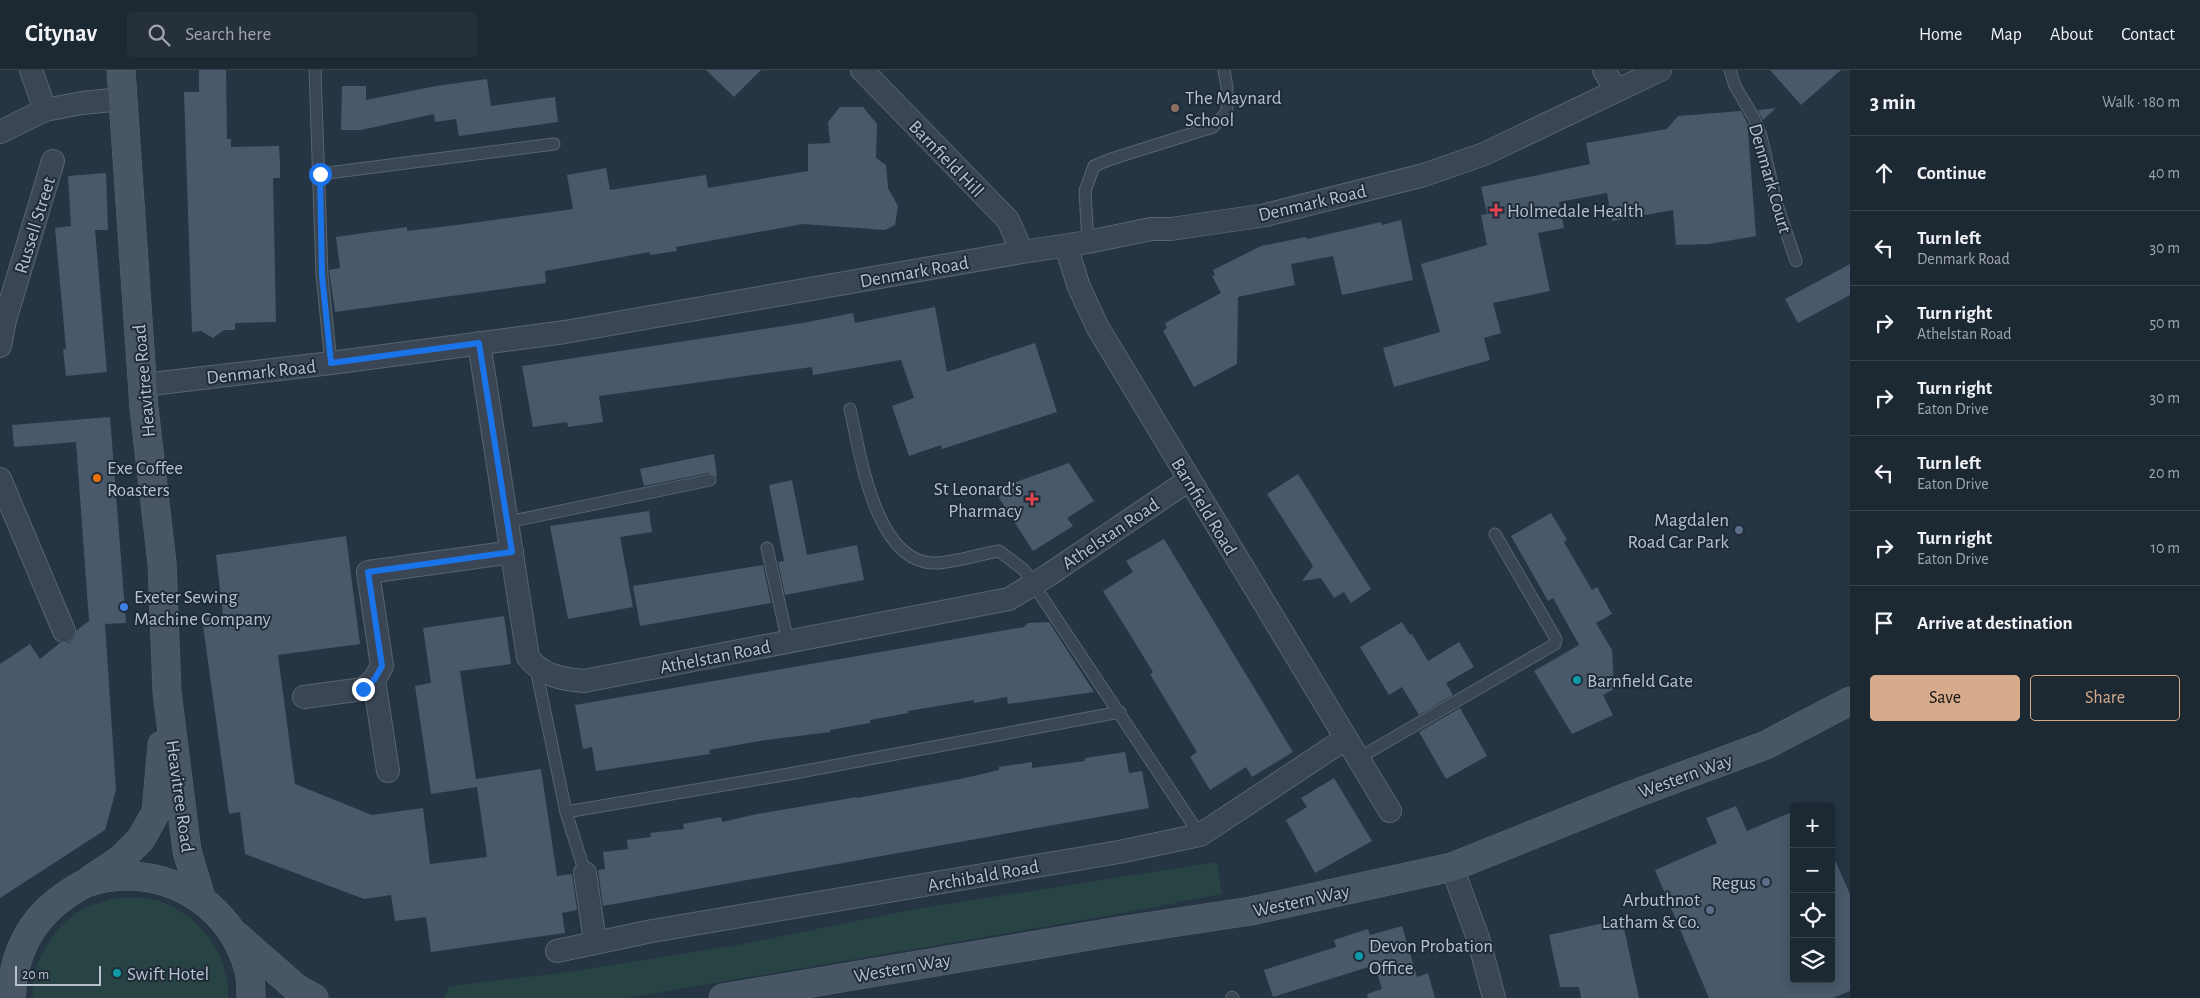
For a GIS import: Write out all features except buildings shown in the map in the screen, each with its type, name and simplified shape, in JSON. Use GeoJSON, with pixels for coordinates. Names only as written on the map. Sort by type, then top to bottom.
{"type":"FeatureCollection","features":[{"type":"Feature","properties":{"kind":"main road","name":"Heavitree Road"},"geometry":{"type":"LineString","coordinates":[[121,70],[143,385],[162,563],[167,692],[187,851],[201,898]]}},
{"type":"Feature","properties":{"kind":"main road","name":"Heavitree Road"},"geometry":{"type":"LineString","coordinates":[[11,998],[12,976],[22,944],[38,919],[60,899],[121,859],[141,839],[156,812],[167,692]]}},
{"type":"Feature","properties":{"kind":"main road","name":"Western Way"},"geometry":{"type":"LineString","coordinates":[[723,998],[1119,930],[1251,911],[1452,866],[1629,796],[1766,745],[1850,701]]}},
{"type":"Feature","properties":{"kind":"main road"},"geometry":{"type":"LineString","coordinates":[[84,884],[133,876],[171,883],[201,898],[225,921],[240,945],[249,972],[251,998]]}},
{"type":"Feature","properties":{"kind":"main road"},"geometry":{"type":"LineString","coordinates":[[0,941],[32,929]]}},
{"type":"Feature","properties":{"kind":"main road"},"geometry":{"type":"LineString","coordinates":[[232,932],[296,988],[314,998]]}},
{"type":"Feature","properties":{"kind":"street"},"geometry":{"type":"LineString","coordinates":[[31,70],[45,110]]}},
{"type":"Feature","properties":{"kind":"street","name":"Barnfield Hill"},"geometry":{"type":"LineString","coordinates":[[862,70],[1008,220],[1022,252]]}},
{"type":"Feature","properties":{"kind":"street"},"geometry":{"type":"LineString","coordinates":[[1604,70],[1616,90]]}},
{"type":"Feature","properties":{"kind":"street","name":"Denmark Road"},"geometry":{"type":"LineString","coordinates":[[143,385],[331,363],[565,332],[1022,252],[1066,246],[1151,229],[1171,229],[1266,215],[1424,175],[1484,154],[1660,70]]}},
{"type":"Feature","properties":{"kind":"street"},"geometry":{"type":"LineString","coordinates":[[0,132],[45,110],[82,103],[122,99]]}},
{"type":"Feature","properties":{"kind":"street","name":"Russell Street"},"geometry":{"type":"LineString","coordinates":[[0,346],[5,320],[53,161]]}},
{"type":"Feature","properties":{"kind":"street","name":"Barnfield Road"},"geometry":{"type":"LineString","coordinates":[[1066,246],[1079,287],[1098,328],[1390,811]]}},
{"type":"Feature","properties":{"kind":"street"},"geometry":{"type":"LineString","coordinates":[[479,343],[528,657],[536,669]]}},
{"type":"Feature","properties":{"kind":"street"},"geometry":{"type":"LineString","coordinates":[[0,479],[64,631]]}},
{"type":"Feature","properties":{"kind":"street","name":"Athelstan Road"},"geometry":{"type":"LineString","coordinates":[[536,669],[565,680],[584,681],[1009,599],[1189,480]]}},
{"type":"Feature","properties":{"kind":"street"},"geometry":{"type":"LineString","coordinates":[[304,697],[363,689],[374,680],[382,666],[368,572],[512,552]]}},
{"type":"Feature","properties":{"kind":"street"},"geometry":{"type":"LineString","coordinates":[[374,680],[388,771]]}},
{"type":"Feature","properties":{"kind":"street","name":"Archibald Road"},"geometry":{"type":"LineString","coordinates":[[557,951],[652,931],[1119,852],[1200,835],[1345,739]]}},
{"type":"Feature","properties":{"kind":"street"},"geometry":{"type":"LineString","coordinates":[[1452,866],[1479,941],[1494,998]]}},
{"type":"Feature","properties":{"kind":"street"},"geometry":{"type":"LineString","coordinates":[[585,872],[595,942]]}},
{"type":"Feature","properties":{"kind":"lane"},"geometry":{"type":"LineString","coordinates":[[315,70],[322,275],[331,363]]}},
{"type":"Feature","properties":{"kind":"lane"},"geometry":{"type":"LineString","coordinates":[[1088,242],[1085,191],[1094,166],[1213,127],[1227,112],[1227,87],[1224,70]]}},
{"type":"Feature","properties":{"kind":"lane","name":"Denmark Court"},"geometry":{"type":"LineString","coordinates":[[1730,70],[1735,86],[1754,118],[1761,136],[1776,202],[1796,261]]}},
{"type":"Feature","properties":{"kind":"lane"},"geometry":{"type":"LineString","coordinates":[[320,174],[554,144]]}},
{"type":"Feature","properties":{"kind":"lane"},"geometry":{"type":"LineString","coordinates":[[850,409],[866,477],[876,508],[886,530],[902,550],[924,562],[936,563],[999,551],[1024,570],[1200,835]]}},
{"type":"Feature","properties":{"kind":"lane"},"geometry":{"type":"LineString","coordinates":[[508,522],[710,480]]}},
{"type":"Feature","properties":{"kind":"lane"},"geometry":{"type":"LineString","coordinates":[[1357,759],[1555,644],[1556,639],[1495,534]]}},
{"type":"Feature","properties":{"kind":"lane"},"geometry":{"type":"LineString","coordinates":[[767,548],[788,642]]}},
{"type":"Feature","properties":{"kind":"lane"},"geometry":{"type":"LineString","coordinates":[[536,669],[566,812],[585,872]]}},
{"type":"Feature","properties":{"kind":"lane"},"geometry":{"type":"LineString","coordinates":[[566,812],[789,774],[1120,712]]}},
{"type":"Feature","properties":{"kind":"green space"},"geometry":{"type":"Polygon","coordinates":[[[1217,862],[1222,894],[1124,913],[627,998],[444,998],[449,986],[561,973],[738,945],[915,909],[1217,862]]]}},
{"type":"Feature","properties":{"kind":"green space"},"geometry":{"type":"Polygon","coordinates":[[[114,898],[145,898],[162,902],[178,909],[193,920],[216,948],[223,964],[228,998],[33,998],[33,985],[40,959],[54,934],[63,924],[85,908],[114,898]]]}},
{"type":"Feature","properties":{"kind":"place","name":"The Maynard School"},"geometry":{"type":"Point","coordinates":[1175,108]}},
{"type":"Feature","properties":{"kind":"place","name":"Holmedale Health"},"geometry":{"type":"Point","coordinates":[1496,210]}},
{"type":"Feature","properties":{"kind":"place","name":"Exe Coffee Roasters"},"geometry":{"type":"Point","coordinates":[97,478]}},
{"type":"Feature","properties":{"kind":"place","name":"St Leonard's Pharmacy"},"geometry":{"type":"Point","coordinates":[1032,499]}},
{"type":"Feature","properties":{"kind":"place","name":"Magdalen Road Car Park"},"geometry":{"type":"Point","coordinates":[1739,530]}},
{"type":"Feature","properties":{"kind":"place","name":"Exeter Sewing Machine Company"},"geometry":{"type":"Point","coordinates":[124,607]}},
{"type":"Feature","properties":{"kind":"place","name":"Barnfield Gate"},"geometry":{"type":"Point","coordinates":[1577,680]}},
{"type":"Feature","properties":{"kind":"place","name":"Regus"},"geometry":{"type":"Point","coordinates":[1766,882]}},
{"type":"Feature","properties":{"kind":"place","name":"Arbuthnot Latham & Co."},"geometry":{"type":"Point","coordinates":[1710,910]}},
{"type":"Feature","properties":{"kind":"place","name":"Devon Probation Office"},"geometry":{"type":"Point","coordinates":[1359,956]}},
{"type":"Feature","properties":{"kind":"place","name":"Swift Hotel"},"geometry":{"type":"Point","coordinates":[117,973]}},
{"type":"Feature","properties":{"kind":"route"},"geometry":{"type":"LineString","coordinates":[[320,174],[322,275],[331,363],[479,343],[512,552],[368,572],[382,666],[374,680],[363,689]]}}]}
